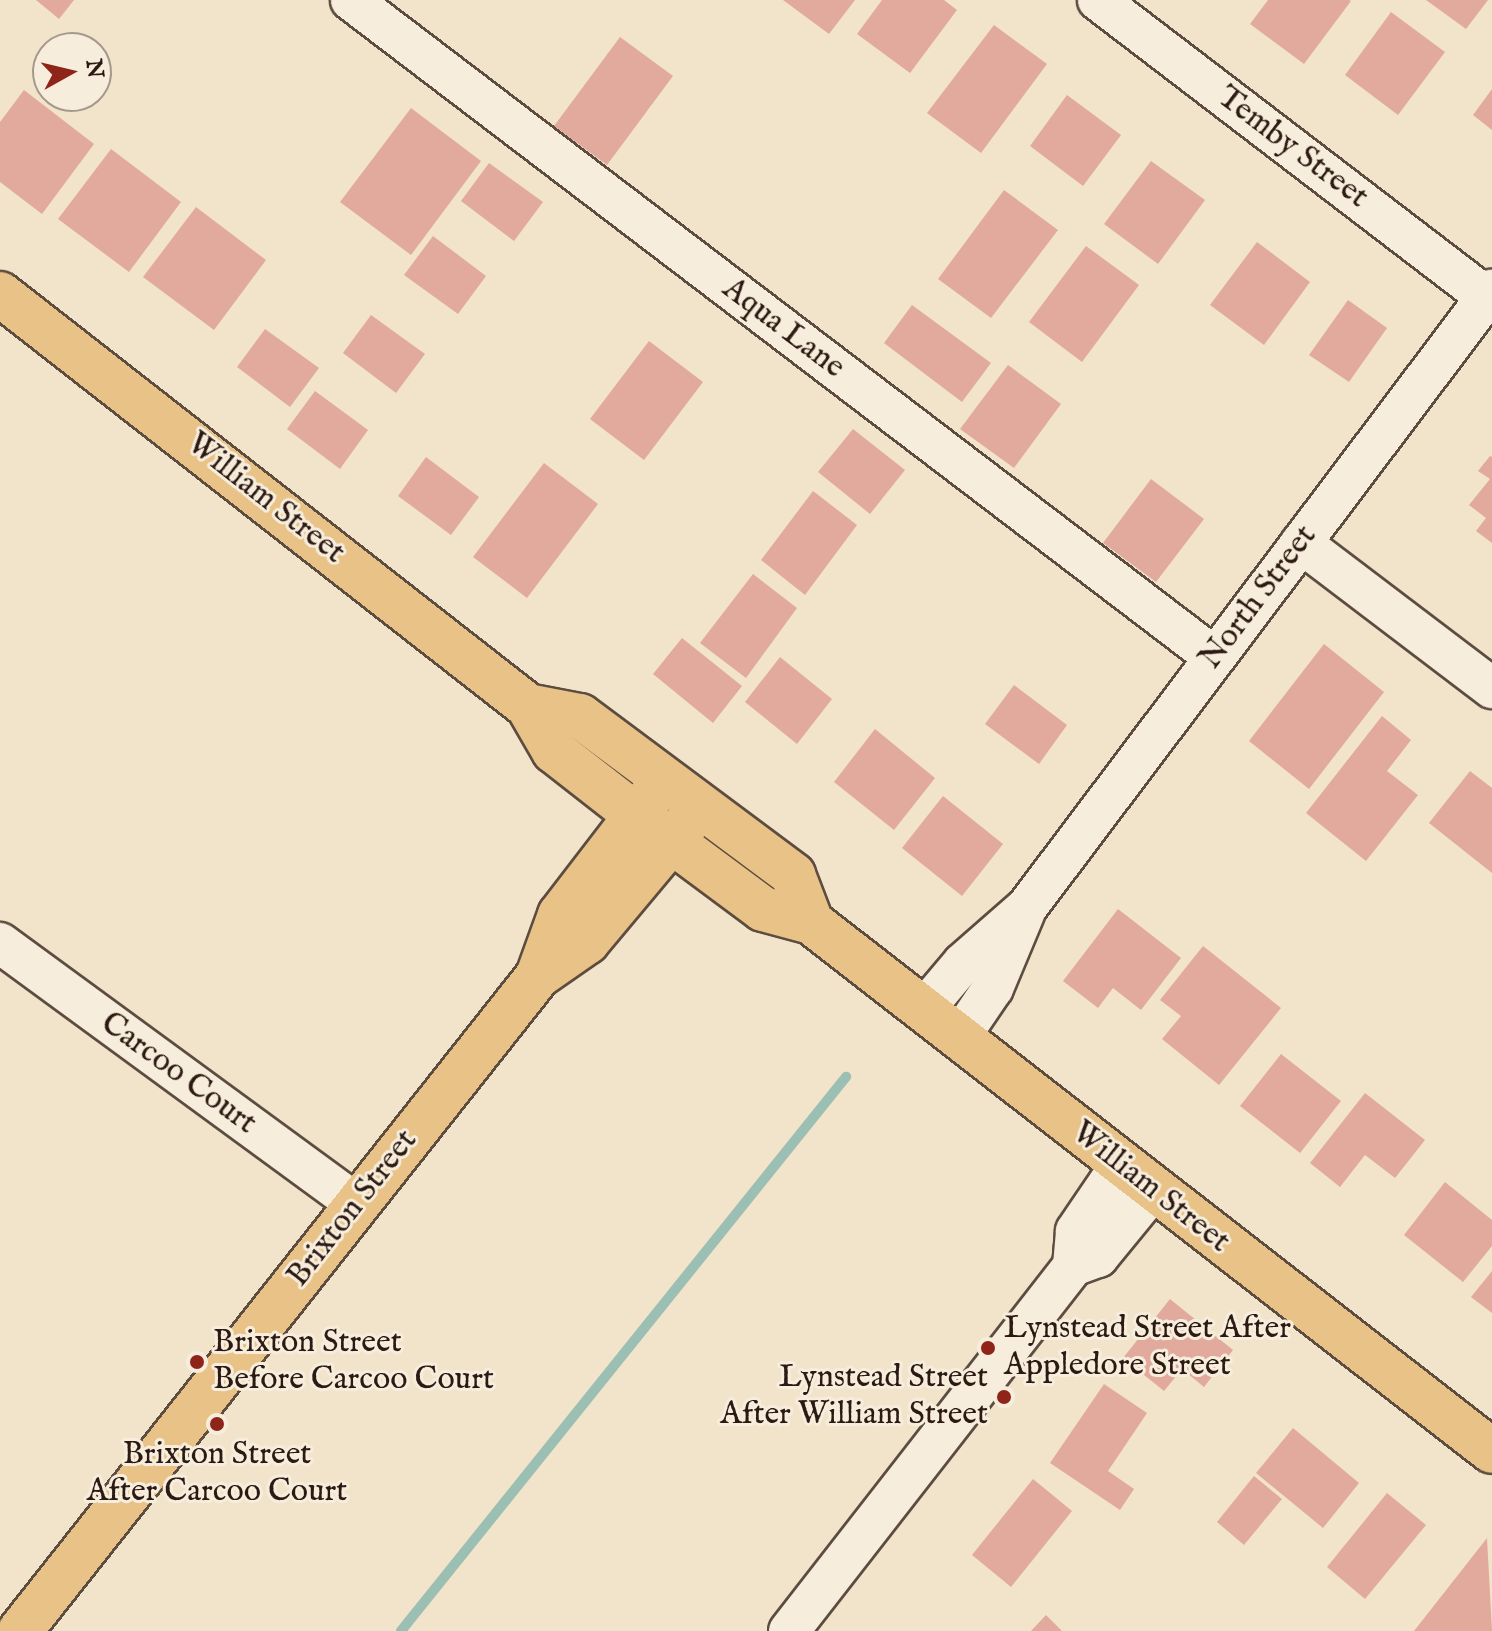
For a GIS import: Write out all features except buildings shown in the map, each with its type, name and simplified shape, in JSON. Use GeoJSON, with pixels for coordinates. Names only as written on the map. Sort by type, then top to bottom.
{"type":"FeatureCollection","features":[{"type":"Feature","properties":{"kind":"main road","name":"William Street"},"geometry":{"type":"LineString","coordinates":[[0,294],[528,706],[554,751],[636,816],[763,909],[811,922],[926,1007],[1136,1178],[1492,1451]]}},
{"type":"Feature","properties":{"kind":"main road","name":"William Street"},"geometry":{"type":"LineString","coordinates":[[528,706],[580,716],[699,808],[793,875],[811,922]]}},
{"type":"Feature","properties":{"kind":"main road","name":"Brixton Street"},"geometry":{"type":"LineString","coordinates":[[538,976],[560,915],[664,780]]}},
{"type":"Feature","properties":{"kind":"main road","name":"Brixton Street"},"geometry":{"type":"LineString","coordinates":[[20,1631],[538,976],[587,942],[699,808]]}},
{"type":"Feature","properties":{"kind":"street","name":"Aqua Lane"},"geometry":{"type":"LineString","coordinates":[[351,0],[1214,657]]}},
{"type":"Feature","properties":{"kind":"street","name":"Temby Street"},"geometry":{"type":"LineString","coordinates":[[1098,0],[1489,294]]}},
{"type":"Feature","properties":{"kind":"street","name":"North Street"},"geometry":{"type":"LineString","coordinates":[[926,1007],[963,963],[1027,907],[1489,294]]}},
{"type":"Feature","properties":{"kind":"street"},"geometry":{"type":"LineString","coordinates":[[1301,543],[1492,688]]}},
{"type":"Feature","properties":{"kind":"street","name":"North Street"},"geometry":{"type":"LineString","coordinates":[[961,1035],[993,988],[1027,907]]}},
{"type":"Feature","properties":{"kind":"street","name":"Carcoo Court"},"geometry":{"type":"LineString","coordinates":[[0,943],[357,1204]]}},
{"type":"Feature","properties":{"kind":"street"},"geometry":{"type":"LineString","coordinates":[[790,1631],[1073,1266],[1098,1257],[1136,1178]]}},
{"type":"Feature","properties":{"kind":"waterway"},"geometry":{"type":"LineString","coordinates":[[401,1631],[846,1077]]}},
{"type":"Feature","properties":{"kind":"place","name":"Lynstead Street After Appledore Street"},"geometry":{"type":"Point","coordinates":[988,1348]}},
{"type":"Feature","properties":{"kind":"place","name":"Brixton Street Before Carcoo Court"},"geometry":{"type":"Point","coordinates":[197,1362]}},
{"type":"Feature","properties":{"kind":"place","name":"Lynstead Street After William Street"},"geometry":{"type":"Point","coordinates":[1004,1397]}},
{"type":"Feature","properties":{"kind":"place","name":"Brixton Street After Carcoo Court"},"geometry":{"type":"Point","coordinates":[217,1424]}}]}
